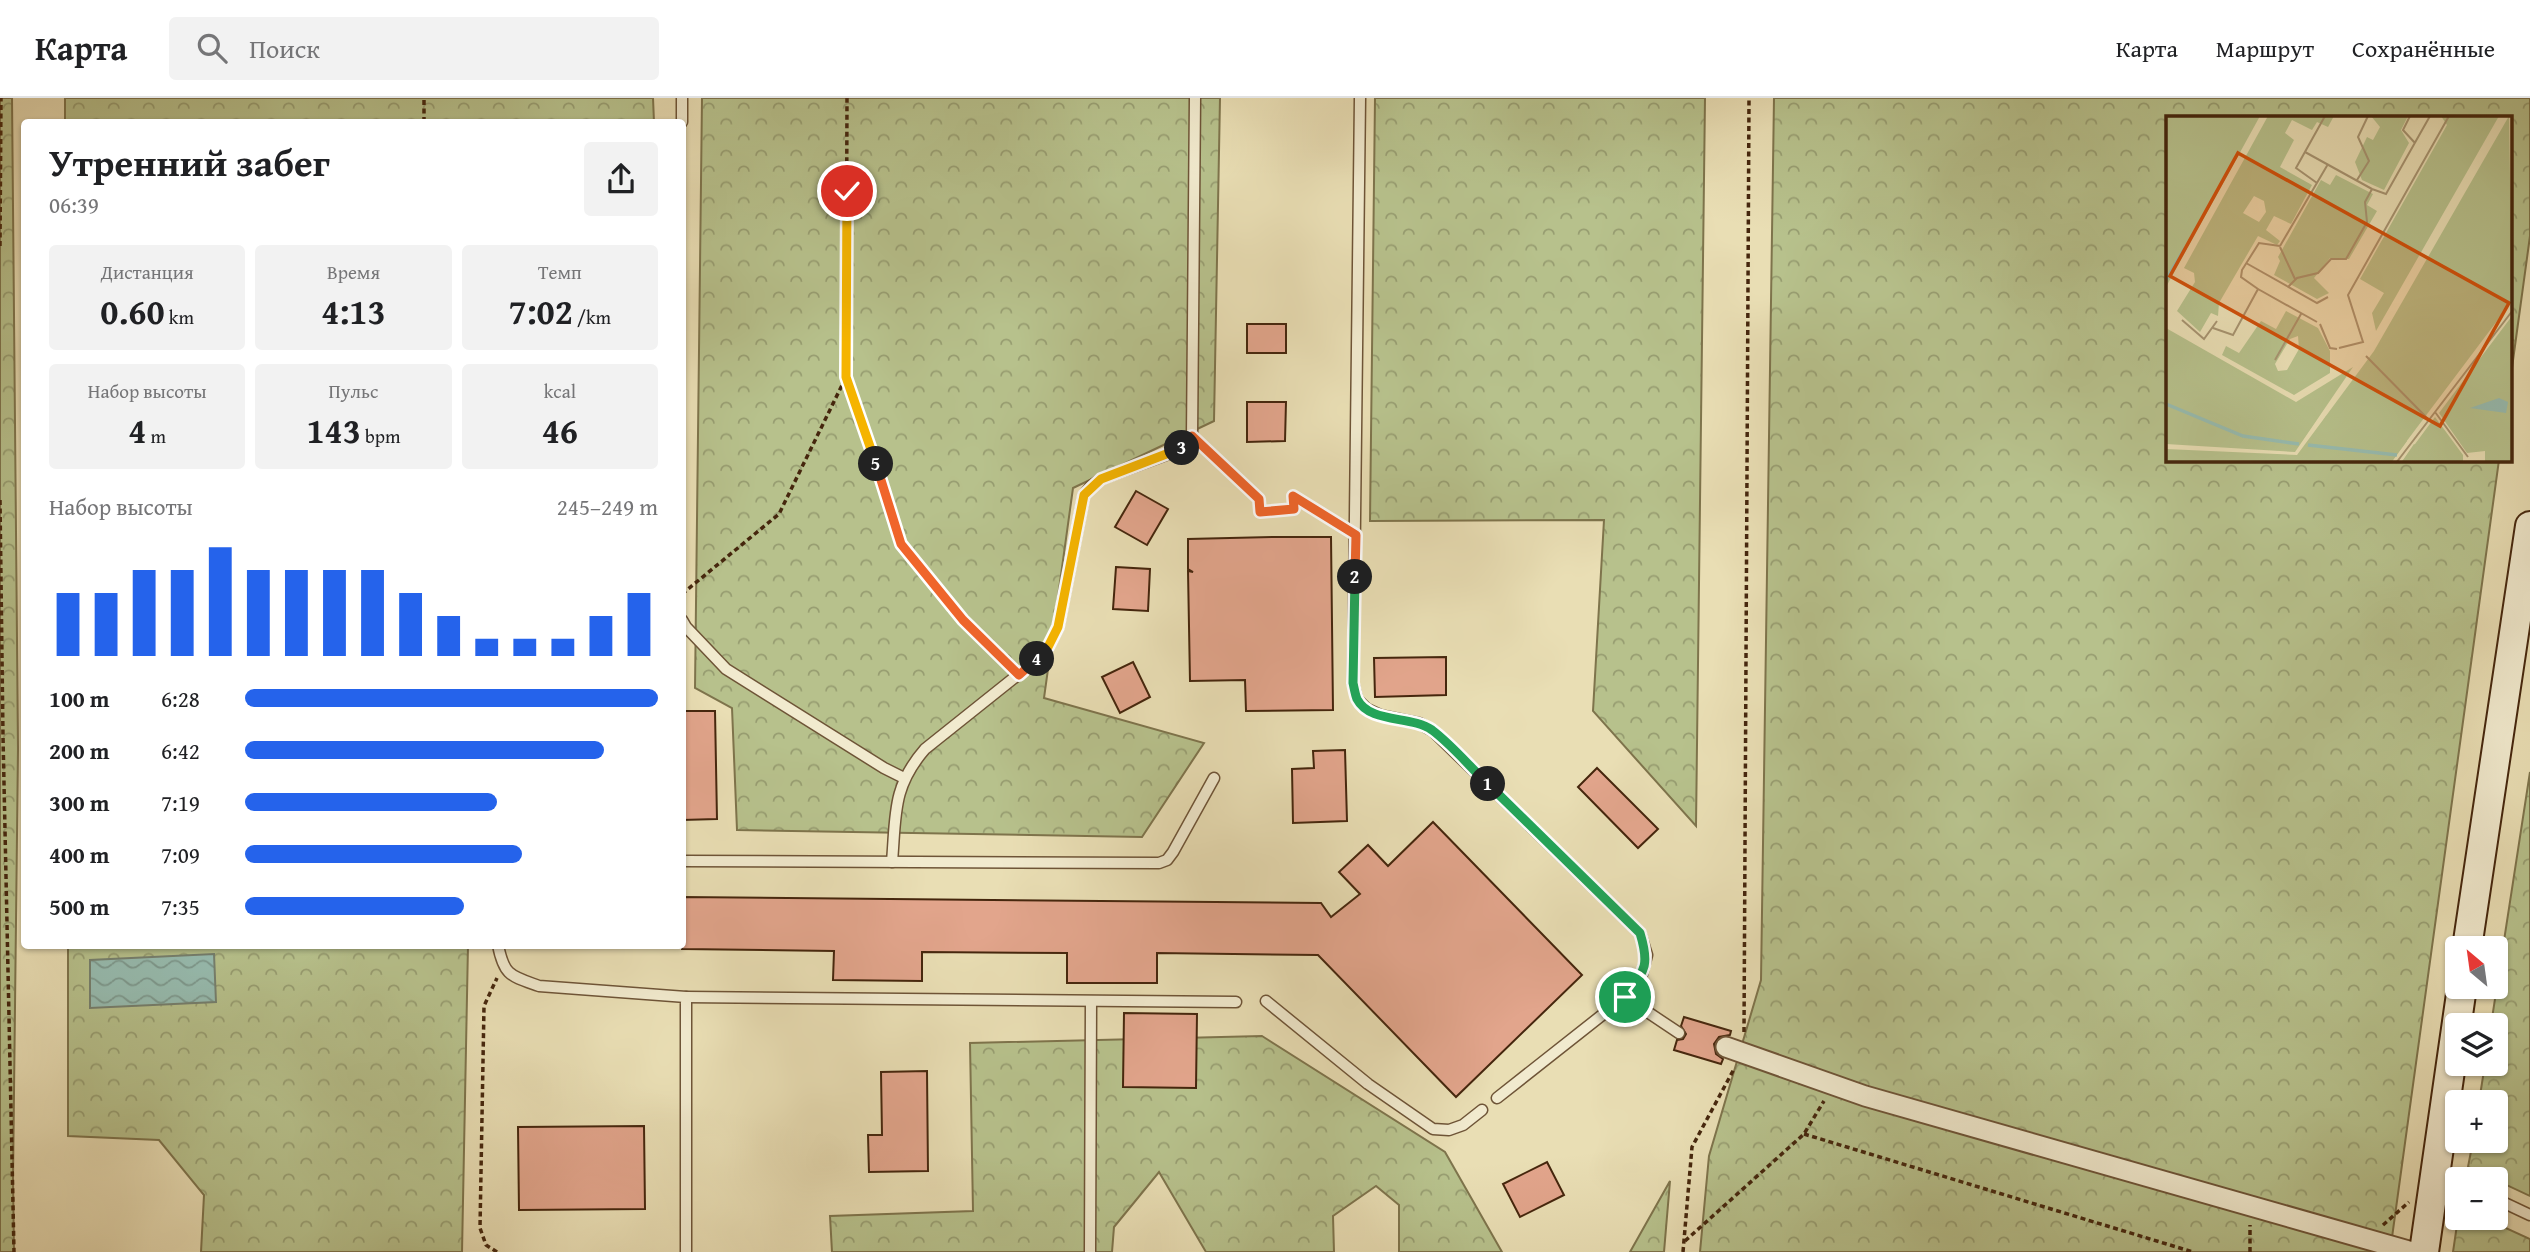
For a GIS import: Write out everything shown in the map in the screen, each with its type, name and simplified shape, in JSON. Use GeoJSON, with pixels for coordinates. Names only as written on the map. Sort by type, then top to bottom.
{"type":"FeatureCollection","features":[{"type":"Feature","properties":{"kind":"main road"},"geometry":{"type":"LineString","coordinates":[[2469,936],[2530,526]]}},
{"type":"Feature","properties":{"kind":"main road"},"geometry":{"type":"LineString","coordinates":[[2446,1167],[2461,999]]}},
{"type":"Feature","properties":{"kind":"main road"},"geometry":{"type":"LineString","coordinates":[[2424,1252],[2445,1177]]}},
{"type":"Feature","properties":{"kind":"street"},"geometry":{"type":"LineString","coordinates":[[1735,1050],[1833,1085],[2412,1252]]}},
{"type":"Feature","properties":{"kind":"lane"},"geometry":{"type":"LineString","coordinates":[[682,98],[682,119]]}},
{"type":"Feature","properties":{"kind":"lane"},"geometry":{"type":"LineString","coordinates":[[892,862],[897,801],[904,778],[925,750],[1019,675],[1048,647],[1058,627],[1084,495],[1101,479],[1177,451],[1187,445],[1192,436],[1195,98]]}},
{"type":"Feature","properties":{"kind":"lane"},"geometry":{"type":"LineString","coordinates":[[1360,98],[1353,683],[1357,699],[1367,709],[1380,715],[1419,723],[1433,731],[1640,933],[1647,955],[1642,974],[1625,997],[1497,1098]]}},
{"type":"Feature","properties":{"kind":"lane"},"geometry":{"type":"LineString","coordinates":[[686,627],[726,669],[904,778]]}},
{"type":"Feature","properties":{"kind":"lane"},"geometry":{"type":"LineString","coordinates":[[686,861],[1159,863],[1167,860],[1173,852],[1214,778]]}},
{"type":"Feature","properties":{"kind":"lane"},"geometry":{"type":"LineString","coordinates":[[499,949],[503,966],[516,978],[540,985],[686,997],[1236,1002]]}},
{"type":"Feature","properties":{"kind":"lane"},"geometry":{"type":"LineString","coordinates":[[686,997],[686,1252]]}},
{"type":"Feature","properties":{"kind":"lane"},"geometry":{"type":"LineString","coordinates":[[1625,997],[1679,1034]]}},
{"type":"Feature","properties":{"kind":"lane"},"geometry":{"type":"LineString","coordinates":[[1266,1001],[1368,1084],[1433,1129],[1449,1130],[1463,1125],[1482,1110]]}},
{"type":"Feature","properties":{"kind":"lane"},"geometry":{"type":"LineString","coordinates":[[1090,1252],[1091,1002]]}},
{"type":"Feature","properties":{"kind":"lane"},"geometry":{"type":"LineString","coordinates":[[2508,1205],[2530,1215]]}},
{"type":"Feature","properties":{"kind":"path"},"geometry":{"type":"LineString","coordinates":[[0,246],[1,98]]}},
{"type":"Feature","properties":{"kind":"path"},"geometry":{"type":"LineString","coordinates":[[424,98],[424,119]]}},
{"type":"Feature","properties":{"kind":"path"},"geometry":{"type":"LineString","coordinates":[[847,98],[846,377],[901,544],[963,620],[1019,675]]}},
{"type":"Feature","properties":{"kind":"path"},"geometry":{"type":"LineString","coordinates":[[1683,1252],[1692,1147],[1735,1050],[1749,98]]}},
{"type":"Feature","properties":{"kind":"path"},"geometry":{"type":"LineString","coordinates":[[686,591],[779,514],[846,377]]}},
{"type":"Feature","properties":{"kind":"path"},"geometry":{"type":"LineString","coordinates":[[1192,436],[1259,499],[1260,512],[1294,509],[1293,496],[1356,535]]}},
{"type":"Feature","properties":{"kind":"path"},"geometry":{"type":"LineString","coordinates":[[0,500],[2,736],[14,1252]]}},
{"type":"Feature","properties":{"kind":"path"},"geometry":{"type":"LineString","coordinates":[[497,1252],[486,1244],[480,1228],[484,1006],[503,966]]}},
{"type":"Feature","properties":{"kind":"path"},"geometry":{"type":"LineString","coordinates":[[1683,1242],[1804,1135],[1833,1085]]}},
{"type":"Feature","properties":{"kind":"path"},"geometry":{"type":"LineString","coordinates":[[1804,1135],[2193,1252]]}},
{"type":"Feature","properties":{"kind":"path"},"geometry":{"type":"LineString","coordinates":[[2250,1206],[2250,1252]]}},
{"type":"Feature","properties":{"kind":"green space"},"geometry":{"type":"Polygon","coordinates":[[[0,98],[12,98],[18,749],[14,1252],[0,1252],[0,98]]]}},
{"type":"Feature","properties":{"kind":"green space"},"geometry":{"type":"Polygon","coordinates":[[[65,98],[653,98],[654,119],[65,119],[65,98]]]}},
{"type":"Feature","properties":{"kind":"green space"},"geometry":{"type":"Polygon","coordinates":[[[702,98],[1220,98],[1214,421],[1073,488],[1044,698],[1204,743],[1142,837],[737,830],[732,708],[695,688],[702,98]]]}},
{"type":"Feature","properties":{"kind":"green space"},"geometry":{"type":"Polygon","coordinates":[[[1375,98],[1705,98],[1696,826],[1593,711],[1604,520],[1370,521],[1375,98]]]}},
{"type":"Feature","properties":{"kind":"green space"},"geometry":{"type":"Polygon","coordinates":[[[1774,98],[2530,98],[2530,236],[2512,368],[2512,116],[2166,116],[2166,462],[2499,462],[2390,1252],[1700,1252],[1709,1156],[1761,980],[1774,98]]]}},
{"type":"Feature","properties":{"kind":"green space"},"geometry":{"type":"Polygon","coordinates":[[[2530,772],[2530,1196],[2508,1186],[2508,1167],[2468,1167],[2471,1153],[2508,1153],[2508,1090],[2481,1090],[2483,1076],[2508,1076],[2508,1013],[2493,1013],[2495,999],[2508,999],[2508,936],[2505,936],[2530,772]]]}},
{"type":"Feature","properties":{"kind":"green space"},"geometry":{"type":"Polygon","coordinates":[[[68,949],[468,949],[462,1252],[201,1252],[204,1195],[159,1140],[68,1136],[68,949]]]}},
{"type":"Feature","properties":{"kind":"green space"},"geometry":{"type":"Polygon","coordinates":[[[1262,1036],[1445,1152],[1502,1252],[1399,1252],[1399,1205],[1376,1186],[1333,1216],[1334,1252],[1206,1252],[1159,1172],[1114,1227],[1112,1252],[832,1252],[830,1216],[973,1211],[970,1043],[1262,1036]]]}},
{"type":"Feature","properties":{"kind":"green space"},"geometry":{"type":"Polygon","coordinates":[[[1670,1181],[1664,1252],[1630,1252],[1670,1181]]]}},
{"type":"Feature","properties":{"kind":"green space"},"geometry":{"type":"Polygon","coordinates":[[[2508,1229],[2530,1239],[2530,1252],[2453,1252],[2456,1230],[2508,1229]]]}},
{"type":"Feature","properties":{"kind":"water"},"geometry":{"type":"Polygon","coordinates":[[[214,954],[216,1002],[90,1008],[90,960],[214,954]]]}},
{"type":"Feature","properties":{"kind":"building"},"geometry":{"type":"Polygon","coordinates":[[[1247,324],[1286,324],[1286,353],[1247,353],[1247,324]]]}},
{"type":"Feature","properties":{"kind":"building"},"geometry":{"type":"Polygon","coordinates":[[[1247,402],[1286,402],[1285,441],[1247,442],[1247,402]]]}},
{"type":"Feature","properties":{"kind":"building"},"geometry":{"type":"Polygon","coordinates":[[[1136,491],[1168,509],[1147,545],[1115,527],[1136,491]]]}},
{"type":"Feature","properties":{"kind":"building"},"geometry":{"type":"Polygon","coordinates":[[[1331,537],[1333,710],[1246,711],[1245,680],[1190,681],[1188,571],[1193,572],[1188,569],[1188,539],[1331,537]]]}},
{"type":"Feature","properties":{"kind":"building"},"geometry":{"type":"Polygon","coordinates":[[[1116,567],[1150,569],[1148,611],[1113,609],[1116,567]]]}},
{"type":"Feature","properties":{"kind":"building"},"geometry":{"type":"Polygon","coordinates":[[[1446,657],[1446,695],[1375,697],[1374,658],[1446,657]]]}},
{"type":"Feature","properties":{"kind":"building"},"geometry":{"type":"Polygon","coordinates":[[[1133,662],[1150,697],[1120,713],[1102,677],[1133,662]]]}},
{"type":"Feature","properties":{"kind":"building"},"geometry":{"type":"Polygon","coordinates":[[[686,711],[715,711],[717,819],[686,820],[686,711]]]}},
{"type":"Feature","properties":{"kind":"building"},"geometry":{"type":"Polygon","coordinates":[[[1345,750],[1347,821],[1293,823],[1292,769],[1314,768],[1313,751],[1345,750]]]}},
{"type":"Feature","properties":{"kind":"building"},"geometry":{"type":"Polygon","coordinates":[[[1597,768],[1658,829],[1638,848],[1578,787],[1597,768]]]}},
{"type":"Feature","properties":{"kind":"building"},"geometry":{"type":"Polygon","coordinates":[[[1433,822],[1582,975],[1456,1097],[1318,955],[1157,953],[1157,983],[1067,983],[1067,953],[922,952],[922,981],[833,980],[834,951],[682,949],[686,949],[686,897],[1321,903],[1331,917],[1360,894],[1339,872],[1368,845],[1388,866],[1433,822]]]}},
{"type":"Feature","properties":{"kind":"building"},"geometry":{"type":"Polygon","coordinates":[[[1124,1013],[1197,1014],[1196,1088],[1123,1087],[1124,1013]]]}},
{"type":"Feature","properties":{"kind":"building"},"geometry":{"type":"Polygon","coordinates":[[[1684,1017],[1731,1031],[1730,1035],[1719,1037],[1714,1044],[1716,1054],[1723,1059],[1721,1064],[1674,1050],[1677,1040],[1683,1039],[1686,1034],[1681,1026],[1684,1017]]]}},
{"type":"Feature","properties":{"kind":"building"},"geometry":{"type":"Polygon","coordinates":[[[927,1071],[928,1171],[869,1172],[868,1135],[882,1135],[881,1072],[927,1071]]]}},
{"type":"Feature","properties":{"kind":"building"},"geometry":{"type":"Polygon","coordinates":[[[644,1126],[645,1209],[519,1210],[518,1127],[644,1126]]]}},
{"type":"Feature","properties":{"kind":"building"},"geometry":{"type":"Polygon","coordinates":[[[1547,1162],[1564,1195],[1520,1217],[1503,1184],[1547,1162]]]}},
{"type":"Feature","properties":{"kind":"route"},"geometry":{"type":"LineString","coordinates":[[847,191],[846,377],[901,544],[963,620],[1019,675],[1048,647],[1058,627],[1084,495],[1101,479],[1177,451],[1187,445],[1192,436],[1259,499],[1260,512],[1294,509],[1293,496],[1356,535],[1353,683],[1357,699],[1367,709],[1380,715],[1419,723],[1433,731],[1640,933],[1647,955],[1642,974],[1625,997]]}}]}
